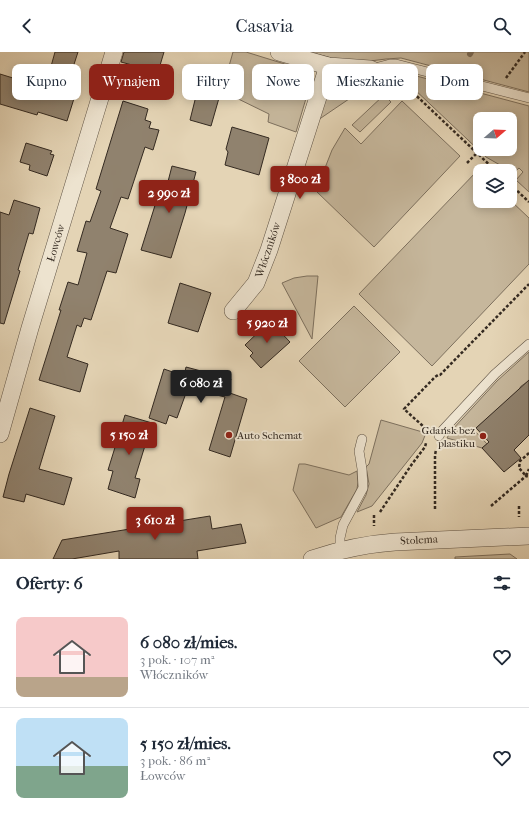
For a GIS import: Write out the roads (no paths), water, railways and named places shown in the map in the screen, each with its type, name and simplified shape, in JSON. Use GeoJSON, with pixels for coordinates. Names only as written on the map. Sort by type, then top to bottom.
{"type":"FeatureCollection","features":[{"type":"Feature","properties":{"kind":"street","name":"Łowców"},"geometry":{"type":"LineString","coordinates":[[0,434],[30,328],[114,52]]}},
{"type":"Feature","properties":{"kind":"street"},"geometry":{"type":"LineString","coordinates":[[279,52],[322,64]]}},
{"type":"Feature","properties":{"kind":"street","name":"Włóczników"},"geometry":{"type":"LineString","coordinates":[[233,311],[256,283],[259,277],[322,85]]}},
{"type":"Feature","properties":{"kind":"street","name":"Stolema"},"geometry":{"type":"LineString","coordinates":[[315,558],[340,550],[375,543],[529,536]]}},
{"type":"Feature","properties":{"kind":"lane"},"geometry":{"type":"LineString","coordinates":[[418,69],[529,98]]}},
{"type":"Feature","properties":{"kind":"lane"},"geometry":{"type":"LineString","coordinates":[[440,434],[495,374],[529,344]]}},
{"type":"Feature","properties":{"kind":"lane"},"geometry":{"type":"LineString","coordinates":[[340,550],[340,538],[343,525],[363,488],[362,469],[358,452],[362,439]]}},
{"type":"Feature","properties":{"kind":"place","name":"Auto Schemat"},"geometry":{"type":"Point","coordinates":[229,435]}},
{"type":"Feature","properties":{"kind":"place","name":"Gdańsk bez plastiku"},"geometry":{"type":"Point","coordinates":[483,436]}}]}
